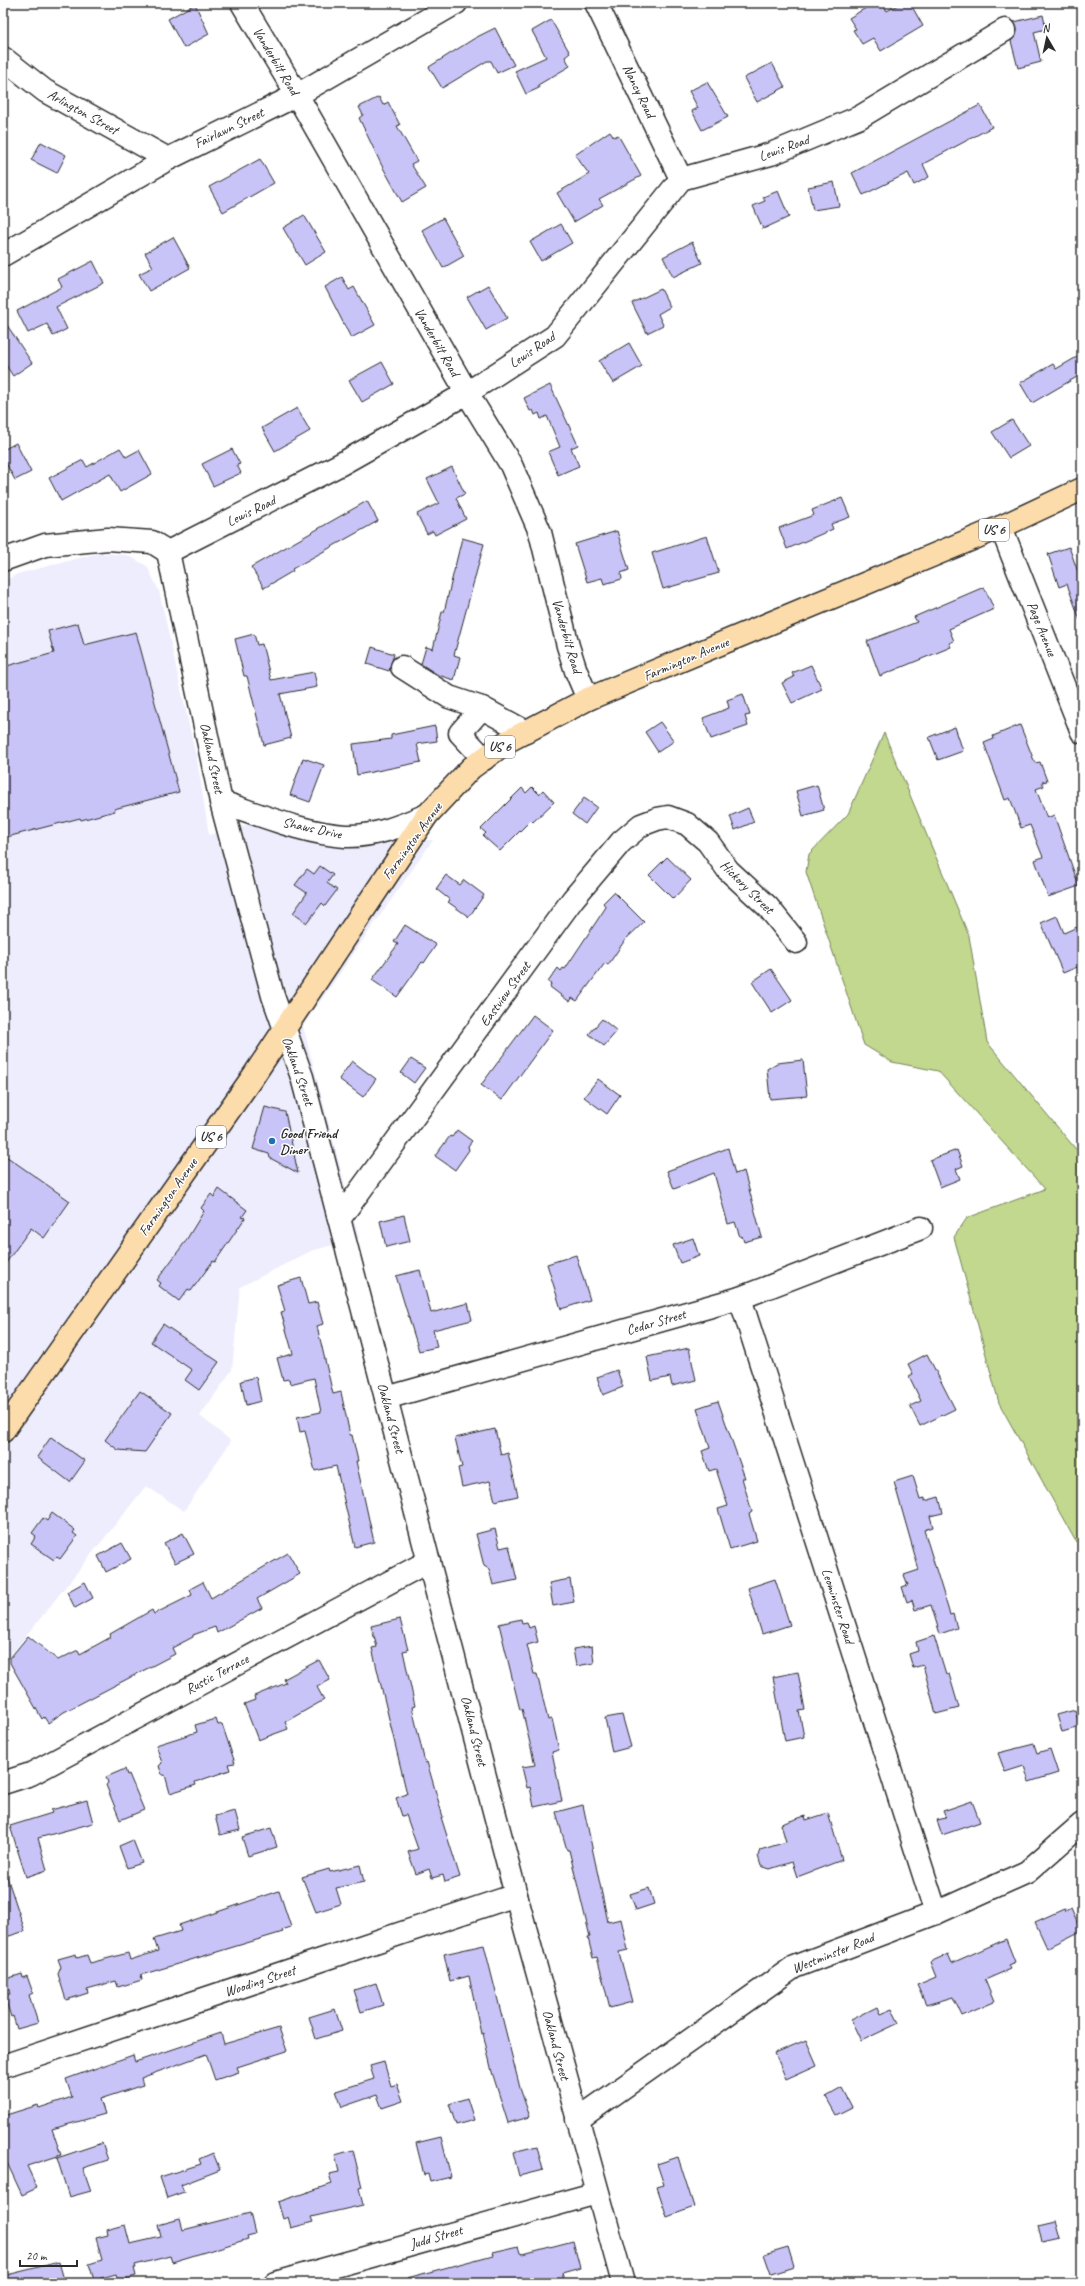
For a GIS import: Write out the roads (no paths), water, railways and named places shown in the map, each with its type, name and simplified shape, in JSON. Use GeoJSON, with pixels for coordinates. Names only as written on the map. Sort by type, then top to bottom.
{"type":"FeatureCollection","features":[{"type":"Feature","properties":{"kind":"highway","name":"Farmington Avenue"},"geometry":{"type":"LineString","coordinates":[[3,1431],[252,1078],[283,1028],[427,815],[471,768],[508,741],[588,699],[1001,527],[1082,489]]}},
{"type":"Feature","properties":{"kind":"street","name":"Vanderbilt Road"},"geometry":{"type":"LineString","coordinates":[[242,3],[297,94],[467,393],[511,465],[540,532],[568,646],[576,672],[588,699]]}},
{"type":"Feature","properties":{"kind":"street","name":"Fairlawn Street"},"geometry":{"type":"LineString","coordinates":[[3,255],[168,158],[297,94],[456,3]]}},
{"type":"Feature","properties":{"kind":"street","name":"Nancy Road"},"geometry":{"type":"LineString","coordinates":[[596,3],[682,178]]}},
{"type":"Feature","properties":{"kind":"street","name":"Lewis Road"},"geometry":{"type":"LineString","coordinates":[[168,552],[327,471],[467,393],[555,336],[682,178],[771,154],[860,117],[1005,30]]}},
{"type":"Feature","properties":{"kind":"street","name":"Arlington Street"},"geometry":{"type":"LineString","coordinates":[[3,58],[44,91],[168,158]]}},
{"type":"Feature","properties":{"kind":"street","name":"Page Avenue"},"geometry":{"type":"LineString","coordinates":[[1001,527],[1082,732]]}},
{"type":"Feature","properties":{"kind":"street"},"geometry":{"type":"LineString","coordinates":[[3,560],[45,545],[108,539],[152,542],[168,552]]}},
{"type":"Feature","properties":{"kind":"street","name":"Oakland Street"},"geometry":{"type":"LineString","coordinates":[[168,552],[221,802],[273,996],[283,1028],[302,1077],[430,1561],[516,1895],[623,2283]]}},
{"type":"Feature","properties":{"kind":"street"},"geometry":{"type":"LineString","coordinates":[[402,668],[449,697],[482,708],[526,732]]}},
{"type":"Feature","properties":{"kind":"street"},"geometry":{"type":"LineString","coordinates":[[482,708],[460,733],[484,759]]}},
{"type":"Feature","properties":{"kind":"street","name":"Shaws Drive"},"geometry":{"type":"LineString","coordinates":[[221,802],[303,828],[345,836],[395,828],[427,815]]}},
{"type":"Feature","properties":{"kind":"street","name":"Eastview Street"},"geometry":{"type":"LineString","coordinates":[[340,1218],[573,899],[621,842],[641,825],[657,819],[677,820],[697,832]]}},
{"type":"Feature","properties":{"kind":"street","name":"Hickory Street"},"geometry":{"type":"LineString","coordinates":[[697,832],[708,842],[722,864],[768,907],[796,942]]}},
{"type":"Feature","properties":{"kind":"street","name":"Cedar Street"},"geometry":{"type":"LineString","coordinates":[[386,1398],[740,1298],[921,1228]]}},
{"type":"Feature","properties":{"kind":"street","name":"Leominster Road"},"geometry":{"type":"LineString","coordinates":[[740,1298],[936,1913]]}},
{"type":"Feature","properties":{"kind":"street","name":"Rustic Terrace"},"geometry":{"type":"LineString","coordinates":[[3,1783],[31,1774],[430,1561]]}},
{"type":"Feature","properties":{"kind":"street","name":"Westminster Road"},"geometry":{"type":"LineString","coordinates":[[577,2120],[794,1967],[936,1913],[1027,1872],[1082,1824]]}},
{"type":"Feature","properties":{"kind":"street","name":"Wooding Street"},"geometry":{"type":"LineString","coordinates":[[3,2066],[516,1895]]}},
{"type":"Feature","properties":{"kind":"street","name":"Judd Street"},"geometry":{"type":"LineString","coordinates":[[275,2283],[597,2193]]}},
{"type":"Feature","properties":{"kind":"place","name":"Good Friend Diner"},"geometry":{"type":"Point","coordinates":[272,1141]}}]}
